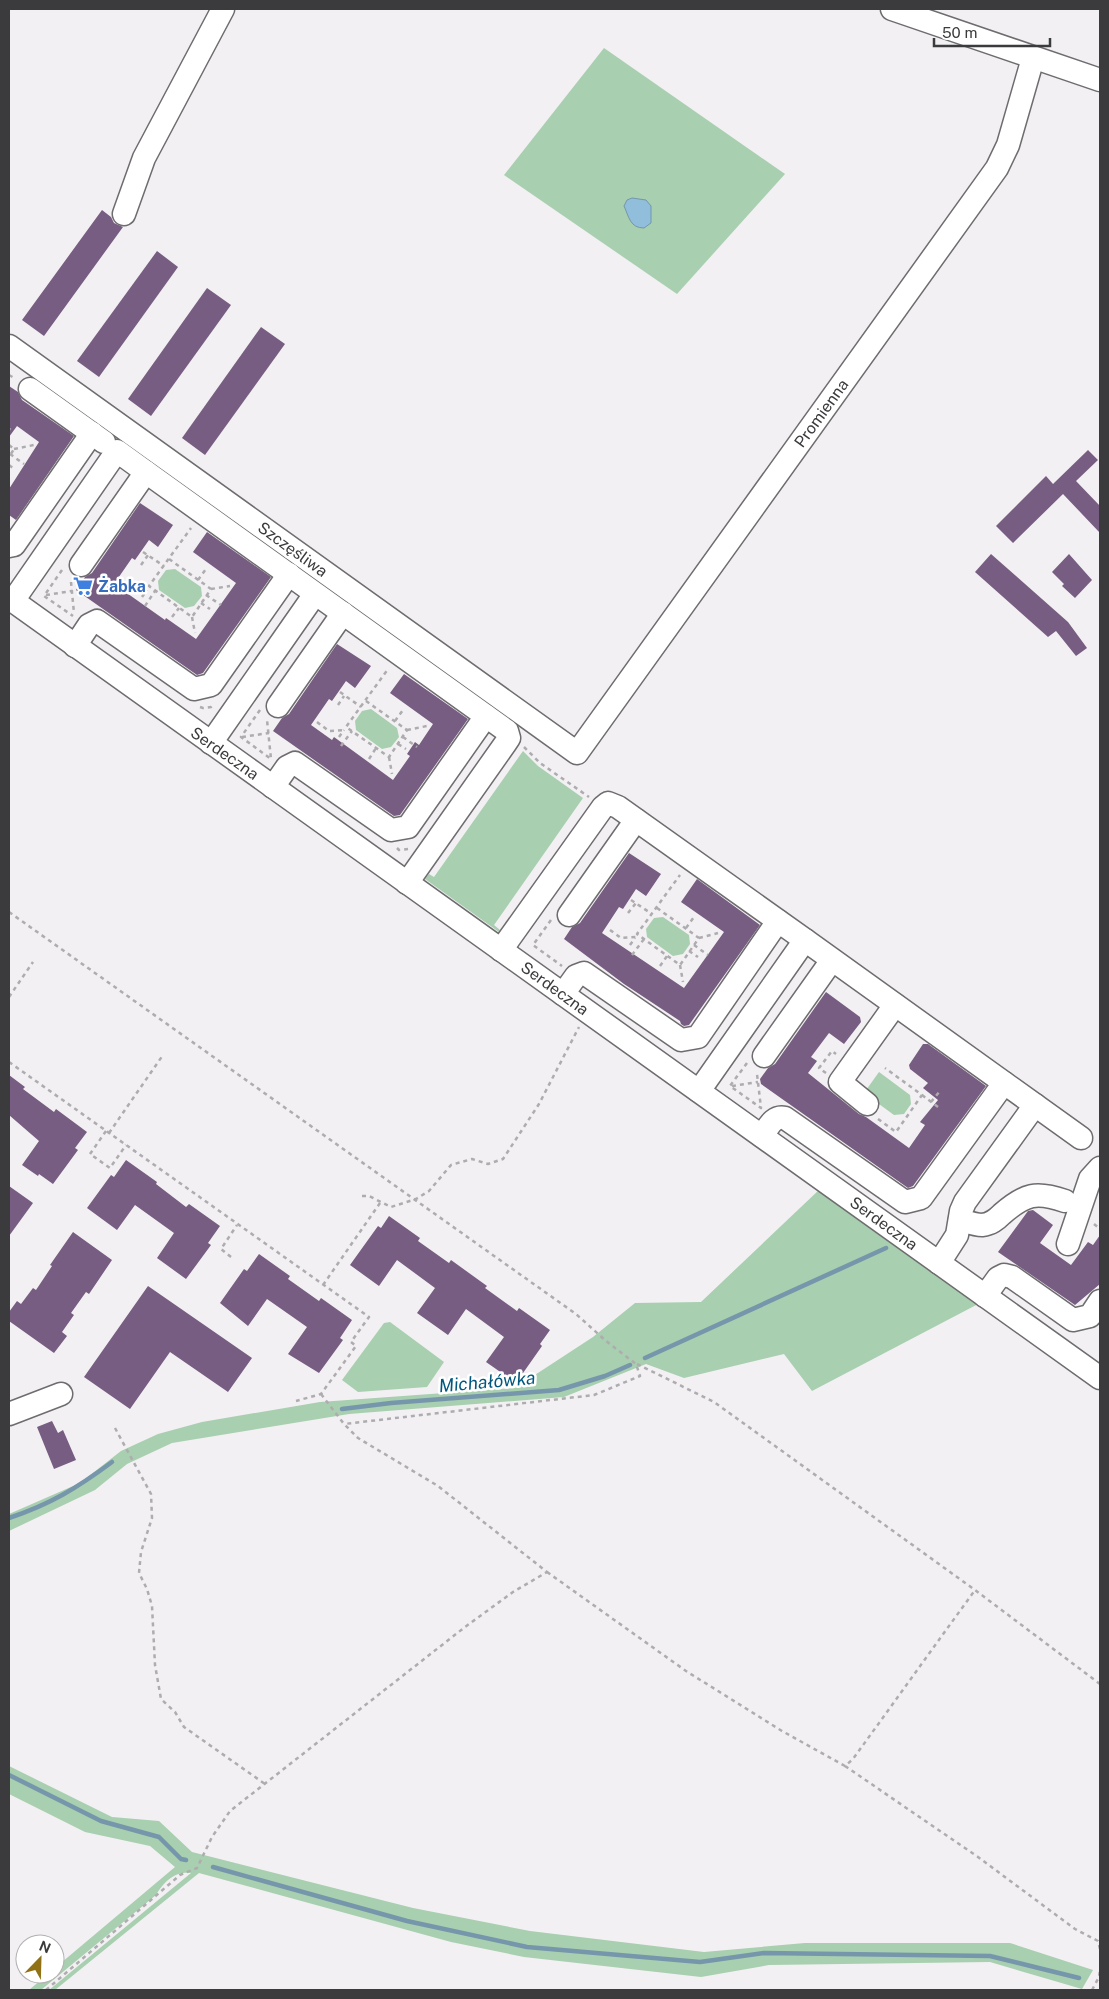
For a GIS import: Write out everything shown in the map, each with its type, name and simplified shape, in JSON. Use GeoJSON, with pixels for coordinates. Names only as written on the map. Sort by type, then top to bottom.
{"type":"FeatureCollection","features":[{"type":"Feature","properties":{"kind":"street"},"geometry":{"type":"LineString","coordinates":[[124,214],[144,158],[223,9]]}},
{"type":"Feature","properties":{"kind":"street"},"geometry":{"type":"LineString","coordinates":[[892,9],[1100,80]]}},
{"type":"Feature","properties":{"kind":"street","name":"Promienna"},"geometry":{"type":"LineString","coordinates":[[577,753],[997,168],[1008,145],[1033,58]]}},
{"type":"Feature","properties":{"kind":"street","name":"Szczęśliwa"},"geometry":{"type":"LineString","coordinates":[[9,346],[577,753]]}},
{"type":"Feature","properties":{"kind":"street"},"geometry":{"type":"LineString","coordinates":[[30,389],[506,730],[508,736],[506,744],[407,883]]}},
{"type":"Feature","properties":{"kind":"street"},"geometry":{"type":"LineString","coordinates":[[9,546],[14,545],[92,434]]}},
{"type":"Feature","properties":{"kind":"street"},"geometry":{"type":"LineString","coordinates":[[11,600],[117,451]]}},
{"type":"Feature","properties":{"kind":"street"},"geometry":{"type":"LineString","coordinates":[[81,565],[146,472]]}},
{"type":"Feature","properties":{"kind":"street"},"geometry":{"type":"LineString","coordinates":[[75,646],[89,625],[98,621],[194,689],[211,685],[288,574]]}},
{"type":"Feature","properties":{"kind":"street"},"geometry":{"type":"LineString","coordinates":[[211,743],[316,594]]}},
{"type":"Feature","properties":{"kind":"street","name":"Serdeczna"},"geometry":{"type":"LineString","coordinates":[[11,600],[211,743],[276,771],[407,883],[985,1296],[1099,1374]]}},
{"type":"Feature","properties":{"kind":"street"},"geometry":{"type":"LineString","coordinates":[[278,706],[343,614]]}},
{"type":"Feature","properties":{"kind":"street"},"geometry":{"type":"LineString","coordinates":[[276,771],[291,764],[298,764],[391,830],[408,827],[486,716]]}},
{"type":"Feature","properties":{"kind":"street"},"geometry":{"type":"LineString","coordinates":[[501,950],[603,807],[608,803],[614,804],[1082,1138]]}},
{"type":"Feature","properties":{"kind":"street"},"geometry":{"type":"LineString","coordinates":[[562,915],[636,820]]}},
{"type":"Feature","properties":{"kind":"street"},"geometry":{"type":"LineString","coordinates":[[564,994],[576,976],[582,973],[590,976],[681,1040],[698,1037],[778,921]]}},
{"type":"Feature","properties":{"kind":"street"},"geometry":{"type":"LineString","coordinates":[[699,1091],[805,940]]}},
{"type":"Feature","properties":{"kind":"street"},"geometry":{"type":"LineString","coordinates":[[764,1056],[832,960]]}},
{"type":"Feature","properties":{"kind":"street"},"geometry":{"type":"LineString","coordinates":[[870,1110],[840,1082],[895,1005]]}},
{"type":"Feature","properties":{"kind":"street"},"geometry":{"type":"LineString","coordinates":[[762,1136],[776,1118],[784,1118],[905,1202],[921,1198],[1004,1083]]}},
{"type":"Feature","properties":{"kind":"street"},"geometry":{"type":"LineString","coordinates":[[939,1262],[957,1235],[961,1210],[965,1202],[1035,1105]]}},
{"type":"Feature","properties":{"kind":"street"},"geometry":{"type":"LineString","coordinates":[[1068,1244],[1090,1179],[1100,1168]]}},
{"type":"Feature","properties":{"kind":"street"},"geometry":{"type":"LineString","coordinates":[[960,1220],[977,1225],[989,1224],[1015,1203],[1032,1195],[1049,1195],[1065,1201]]}},
{"type":"Feature","properties":{"kind":"street"},"geometry":{"type":"LineString","coordinates":[[985,1296],[998,1278],[1004,1275],[1012,1278],[1073,1320],[1090,1316],[1100,1301]]}},
{"type":"Feature","properties":{"kind":"street"},"geometry":{"type":"LineString","coordinates":[[9,1414],[61,1394]]}},
{"type":"Feature","properties":{"kind":"path"},"geometry":{"type":"LineString","coordinates":[[9,446],[14,449],[34,445]]}},
{"type":"Feature","properties":{"kind":"path"},"geometry":{"type":"LineString","coordinates":[[14,449],[10,456],[24,464]]}},
{"type":"Feature","properties":{"kind":"path"},"geometry":{"type":"LineString","coordinates":[[9,465],[13,468]]}},
{"type":"Feature","properties":{"kind":"path"},"geometry":{"type":"LineString","coordinates":[[142,597],[202,513]]}},
{"type":"Feature","properties":{"kind":"path"},"geometry":{"type":"LineString","coordinates":[[143,552],[164,566]]}},
{"type":"Feature","properties":{"kind":"path"},"geometry":{"type":"LineString","coordinates":[[141,565],[148,555]]}},
{"type":"Feature","properties":{"kind":"path"},"geometry":{"type":"LineString","coordinates":[[169,559],[211,589],[230,586]]}},
{"type":"Feature","properties":{"kind":"path"},"geometry":{"type":"LineString","coordinates":[[198,580],[206,569]]}},
{"type":"Feature","properties":{"kind":"path"},"geometry":{"type":"LineString","coordinates":[[114,586],[119,580],[133,590],[148,588],[192,617]]}},
{"type":"Feature","properties":{"kind":"path"},"geometry":{"type":"LineString","coordinates":[[195,633],[192,617],[211,589]]}},
{"type":"Feature","properties":{"kind":"path"},"geometry":{"type":"LineString","coordinates":[[145,606],[155,591]]}},
{"type":"Feature","properties":{"kind":"path"},"geometry":{"type":"LineString","coordinates":[[44,596],[72,592]]}},
{"type":"Feature","properties":{"kind":"path"},"geometry":{"type":"LineString","coordinates":[[206,596],[220,605]]}},
{"type":"Feature","properties":{"kind":"path"},"geometry":{"type":"LineString","coordinates":[[201,603],[210,609]]}},
{"type":"Feature","properties":{"kind":"path"},"geometry":{"type":"LineString","coordinates":[[172,618],[179,608]]}},
{"type":"Feature","properties":{"kind":"path"},"geometry":{"type":"LineString","coordinates":[[339,737],[399,654]]}},
{"type":"Feature","properties":{"kind":"path"},"geometry":{"type":"LineString","coordinates":[[340,692],[361,707]]}},
{"type":"Feature","properties":{"kind":"path"},"geometry":{"type":"LineString","coordinates":[[338,705],[344,696]]}},
{"type":"Feature","properties":{"kind":"path"},"geometry":{"type":"LineString","coordinates":[[195,703],[203,708],[211,708],[217,699]]}},
{"type":"Feature","properties":{"kind":"path"},"geometry":{"type":"LineString","coordinates":[[366,700],[408,730]]}},
{"type":"Feature","properties":{"kind":"path"},"geometry":{"type":"LineString","coordinates":[[395,721],[403,710]]}},
{"type":"Feature","properties":{"kind":"path"},"geometry":{"type":"LineString","coordinates":[[317,722],[330,731],[345,729],[352,731],[389,757]]}},
{"type":"Feature","properties":{"kind":"path"},"geometry":{"type":"LineString","coordinates":[[392,774],[389,757],[408,730],[427,726]]}},
{"type":"Feature","properties":{"kind":"path"},"geometry":{"type":"LineString","coordinates":[[341,746],[352,731]]}},
{"type":"Feature","properties":{"kind":"path"},"geometry":{"type":"LineString","coordinates":[[241,737],[269,733]]}},
{"type":"Feature","properties":{"kind":"path"},"geometry":{"type":"LineString","coordinates":[[508,736],[526,748],[540,763],[603,807]]}},
{"type":"Feature","properties":{"kind":"path"},"geometry":{"type":"LineString","coordinates":[[403,737],[417,747]]}},
{"type":"Feature","properties":{"kind":"path"},"geometry":{"type":"LineString","coordinates":[[398,744],[406,750]]}},
{"type":"Feature","properties":{"kind":"path"},"geometry":{"type":"LineString","coordinates":[[369,758],[376,748]]}},
{"type":"Feature","properties":{"kind":"path"},"geometry":{"type":"LineString","coordinates":[[391,844],[399,850],[408,849],[413,842]]}},
{"type":"Feature","properties":{"kind":"path"},"geometry":{"type":"LineString","coordinates":[[630,945],[692,859]]}},
{"type":"Feature","properties":{"kind":"path"},"geometry":{"type":"LineString","coordinates":[[631,900],[652,914]]}},
{"type":"Feature","properties":{"kind":"path"},"geometry":{"type":"LineString","coordinates":[[628,914],[636,903]]}},
{"type":"Feature","properties":{"kind":"path"},"geometry":{"type":"LineString","coordinates":[[657,908],[699,938]]}},
{"type":"Feature","properties":{"kind":"path"},"geometry":{"type":"LineString","coordinates":[[9,912],[576,1314],[606,1341],[636,1364],[714,1402],[975,1590],[1100,1684]]}},
{"type":"Feature","properties":{"kind":"path"},"geometry":{"type":"LineString","coordinates":[[562,915],[533,945],[576,976]]}},
{"type":"Feature","properties":{"kind":"path"},"geometry":{"type":"LineString","coordinates":[[686,928],[694,917]]}},
{"type":"Feature","properties":{"kind":"path"},"geometry":{"type":"LineString","coordinates":[[610,930],[621,938],[636,936],[644,939],[680,965]]}},
{"type":"Feature","properties":{"kind":"path"},"geometry":{"type":"LineString","coordinates":[[683,982],[680,965],[689,951],[699,938],[718,934]]}},
{"type":"Feature","properties":{"kind":"path"},"geometry":{"type":"LineString","coordinates":[[632,955],[644,939]]}},
{"type":"Feature","properties":{"kind":"path"},"geometry":{"type":"LineString","coordinates":[[694,945],[708,955]]}},
{"type":"Feature","properties":{"kind":"path"},"geometry":{"type":"LineString","coordinates":[[689,951],[698,956]]}},
{"type":"Feature","properties":{"kind":"path"},"geometry":{"type":"LineString","coordinates":[[660,966],[667,956]]}},
{"type":"Feature","properties":{"kind":"path"},"geometry":{"type":"LineString","coordinates":[[9,997],[33,962]]}},
{"type":"Feature","properties":{"kind":"path"},"geometry":{"type":"LineString","coordinates":[[362,1196],[369,1196],[391,1207],[416,1200],[429,1191],[451,1165],[472,1159],[488,1164],[503,1159],[539,1104],[587,1011]]}},
{"type":"Feature","properties":{"kind":"path"},"geometry":{"type":"LineString","coordinates":[[126,1145],[110,1168],[90,1154],[163,1055]]}},
{"type":"Feature","properties":{"kind":"path"},"geometry":{"type":"LineString","coordinates":[[9,1062],[369,1317],[351,1342],[356,1346],[321,1394],[296,1401]]}},
{"type":"Feature","properties":{"kind":"path"},"geometry":{"type":"LineString","coordinates":[[885,1068],[938,1107]]}},
{"type":"Feature","properties":{"kind":"path"},"geometry":{"type":"LineString","coordinates":[[730,1086],[758,1082]]}},
{"type":"Feature","properties":{"kind":"path"},"geometry":{"type":"LineString","coordinates":[[932,1102],[940,1091]]}},
{"type":"Feature","properties":{"kind":"path"},"geometry":{"type":"LineString","coordinates":[[870,1110],[896,1132],[922,1095]]}},
{"type":"Feature","properties":{"kind":"path"},"geometry":{"type":"LineString","coordinates":[[323,1285],[380,1203]]}},
{"type":"Feature","properties":{"kind":"path"},"geometry":{"type":"LineString","coordinates":[[231,1257],[220,1249],[237,1225]]}},
{"type":"Feature","properties":{"kind":"path"},"geometry":{"type":"LineString","coordinates":[[344,1424],[594,1395],[640,1376],[636,1364]]}},
{"type":"Feature","properties":{"kind":"path"},"geometry":{"type":"LineString","coordinates":[[321,1394],[344,1424],[358,1438],[438,1486],[548,1572],[686,1671],[782,1731],[845,1766],[978,1857],[1075,1929],[1099,1940],[1100,1949]]}},
{"type":"Feature","properties":{"kind":"path"},"geometry":{"type":"LineString","coordinates":[[115,1428],[151,1494],[152,1518],[141,1552],[139,1573],[147,1588],[152,1606],[155,1665],[161,1699],[175,1712],[184,1727],[265,1784]]}},
{"type":"Feature","properties":{"kind":"path"},"geometry":{"type":"LineString","coordinates":[[46,1990],[180,1875],[197,1868],[212,1837],[230,1812],[465,1627],[514,1592],[548,1572]]}},
{"type":"Feature","properties":{"kind":"path"},"geometry":{"type":"LineString","coordinates":[[845,1766],[853,1760],[975,1590]]}},
{"type":"Feature","properties":{"kind":"path"},"geometry":{"type":"LineString","coordinates":[[1092,1990],[1099,1977],[1100,1970]]}},
{"type":"Feature","properties":{"kind":"green space"},"geometry":{"type":"Polygon","coordinates":[[[604,48],[785,174],[677,294],[504,175],[604,48]]]}},
{"type":"Feature","properties":{"kind":"green space"},"geometry":{"type":"Polygon","coordinates":[[[175,569],[201,587],[202,596],[194,606],[185,608],[159,590],[158,581],[166,570],[175,569]]]}},
{"type":"Feature","properties":{"kind":"green space"},"geometry":{"type":"Polygon","coordinates":[[[371,709],[397,728],[399,737],[391,747],[382,749],[356,730],[355,721],[362,711],[371,709]]]}},
{"type":"Feature","properties":{"kind":"green space"},"geometry":{"type":"Polygon","coordinates":[[[523,751],[538,766],[583,798],[494,925],[500,930],[499,932],[425,879],[429,874],[434,877],[523,751]]]}},
{"type":"Feature","properties":{"kind":"green space"},"geometry":{"type":"Polygon","coordinates":[[[663,917],[689,935],[690,944],[683,954],[673,956],[647,937],[646,929],[654,918],[663,917]]]}},
{"type":"Feature","properties":{"kind":"green space"},"geometry":{"type":"Polygon","coordinates":[[[879,1072],[910,1095],[911,1104],[904,1114],[894,1115],[864,1093],[879,1072]]]}},
{"type":"Feature","properties":{"kind":"green space"},"geometry":{"type":"Polygon","coordinates":[[[820,1189],[980,1303],[812,1391],[784,1354],[684,1378],[646,1364],[564,1397],[349,1414],[172,1443],[127,1464],[95,1490],[9,1531],[9,1514],[80,1483],[121,1451],[158,1434],[202,1422],[320,1402],[515,1388],[593,1337],[635,1303],[701,1302],[820,1189]]]}},
{"type":"Feature","properties":{"kind":"green space"},"geometry":{"type":"Polygon","coordinates":[[[390,1322],[444,1362],[427,1387],[358,1392],[342,1380],[384,1323],[390,1322]]]}},
{"type":"Feature","properties":{"kind":"green space"},"geometry":{"type":"Polygon","coordinates":[[[9,1766],[112,1817],[159,1821],[192,1852],[413,1908],[530,1931],[704,1952],[805,1943],[1010,1943],[1093,1970],[1082,1989],[990,1962],[769,1965],[701,1977],[524,1957],[451,1942],[199,1873],[65,1982],[65,1977],[191,1873],[179,1874],[170,1878],[156,1895],[65,1970],[65,1960],[175,1867],[150,1846],[85,1832],[9,1794],[9,1766]]]}},
{"type":"Feature","properties":{"kind":"green space"},"geometry":{"type":"Polygon","coordinates":[[[36,1984],[48,1984],[41,1990],[29,1990],[36,1984]]]}},
{"type":"Feature","properties":{"kind":"green space"},"geometry":{"type":"Polygon","coordinates":[[[56,1984],[62,1984],[55,1990],[49,1990],[56,1984]]]}},
{"type":"Feature","properties":{"kind":"water"},"geometry":{"type":"Polygon","coordinates":[[[632,198],[646,200],[651,206],[651,223],[644,228],[639,228],[633,224],[624,206],[627,200],[632,198]]]}},
{"type":"Feature","properties":{"kind":"building"},"geometry":{"type":"Polygon","coordinates":[[[102,210],[111,217],[114,223],[123,227],[44,336],[22,320],[102,210]]]}},
{"type":"Feature","properties":{"kind":"building"},"geometry":{"type":"Polygon","coordinates":[[[157,251],[178,267],[99,377],[77,361],[157,251]]]}},
{"type":"Feature","properties":{"kind":"building"},"geometry":{"type":"Polygon","coordinates":[[[207,288],[231,305],[151,416],[128,399],[207,288]]]}},
{"type":"Feature","properties":{"kind":"building"},"geometry":{"type":"Polygon","coordinates":[[[261,327],[285,344],[205,455],[182,438],[261,327]]]}},
{"type":"Feature","properties":{"kind":"building"},"geometry":{"type":"Polygon","coordinates":[[[9,386],[18,392],[22,400],[74,436],[16,520],[9,515],[9,489],[39,442],[17,426],[9,437],[9,386]]]}},
{"type":"Feature","properties":{"kind":"building"},"geometry":{"type":"Polygon","coordinates":[[[1088,450],[1098,460],[1076,481],[1100,506],[1100,533],[1063,494],[1013,543],[996,526],[1046,476],[1053,484],[1088,450]]]}},
{"type":"Feature","properties":{"kind":"building"},"geometry":{"type":"Polygon","coordinates":[[[140,503],[173,525],[158,547],[149,540],[135,560],[132,558],[114,584],[196,639],[236,583],[193,552],[207,532],[271,577],[203,673],[197,675],[76,590],[85,577],[92,573],[140,503]]]}},
{"type":"Feature","properties":{"kind":"building"},"geometry":{"type":"Polygon","coordinates":[[[991,554],[1068,622],[1087,648],[1076,656],[1056,631],[1048,637],[975,572],[991,554]]]}},
{"type":"Feature","properties":{"kind":"building"},"geometry":{"type":"Polygon","coordinates":[[[1069,554],[1092,580],[1075,598],[1062,586],[1064,584],[1052,572],[1069,554]]]}},
{"type":"Feature","properties":{"kind":"building"},"geometry":{"type":"Polygon","coordinates":[[[337,644],[371,666],[355,688],[346,681],[332,701],[329,699],[311,725],[332,740],[334,737],[393,780],[410,756],[407,754],[415,742],[419,745],[433,724],[390,693],[404,674],[468,719],[400,815],[394,816],[273,731],[282,718],[289,714],[337,644]]]}},
{"type":"Feature","properties":{"kind":"building"},"geometry":{"type":"Polygon","coordinates":[[[629,853],[661,874],[646,896],[636,889],[623,909],[619,907],[602,933],[684,988],[724,932],[681,902],[697,879],[760,925],[689,1025],[684,1026],[681,1024],[680,1021],[624,984],[564,939],[572,927],[580,923],[629,853]]]}},
{"type":"Feature","properties":{"kind":"building"},"geometry":{"type":"Polygon","coordinates":[[[826,992],[860,1017],[861,1022],[844,1044],[829,1033],[811,1057],[817,1061],[808,1073],[859,1114],[909,1148],[925,1125],[920,1122],[938,1100],[923,1088],[928,1083],[910,1069],[909,1065],[923,1044],[928,1044],[986,1086],[913,1186],[908,1188],[761,1084],[760,1079],[768,1068],[775,1064],[826,992]]]}},
{"type":"Feature","properties":{"kind":"building"},"geometry":{"type":"Polygon","coordinates":[[[9,1075],[25,1087],[23,1089],[54,1112],[56,1109],[87,1132],[75,1148],[78,1150],[53,1184],[22,1165],[39,1141],[9,1115],[9,1075]]]}},
{"type":"Feature","properties":{"kind":"building"},"geometry":{"type":"Polygon","coordinates":[[[126,1160],[157,1182],[156,1184],[186,1207],[189,1204],[220,1226],[208,1243],[211,1245],[186,1279],[157,1258],[174,1233],[135,1205],[117,1230],[87,1208],[111,1175],[114,1177],[126,1160]]]}},
{"type":"Feature","properties":{"kind":"building"},"geometry":{"type":"Polygon","coordinates":[[[9,1186],[33,1203],[9,1236],[9,1186]]]}},
{"type":"Feature","properties":{"kind":"building"},"geometry":{"type":"Polygon","coordinates":[[[1033,1210],[1053,1225],[1040,1243],[1071,1265],[1088,1242],[1093,1245],[1100,1235],[1100,1284],[1075,1305],[998,1252],[1028,1211],[1033,1210]]]}},
{"type":"Feature","properties":{"kind":"building"},"geometry":{"type":"Polygon","coordinates":[[[389,1216],[420,1238],[418,1241],[449,1263],[451,1260],[517,1311],[519,1308],[550,1330],[540,1344],[542,1346],[516,1383],[486,1362],[504,1337],[466,1309],[448,1335],[417,1313],[435,1288],[397,1260],[379,1286],[350,1265],[378,1226],[381,1228],[389,1216]]]}},
{"type":"Feature","properties":{"kind":"building"},"geometry":{"type":"Polygon","coordinates":[[[73,1232],[112,1260],[89,1294],[86,1292],[71,1313],[74,1315],[62,1332],[67,1336],[54,1353],[9,1321],[9,1312],[17,1301],[21,1304],[33,1288],[36,1290],[52,1266],[50,1265],[73,1232]]]}},
{"type":"Feature","properties":{"kind":"building"},"geometry":{"type":"Polygon","coordinates":[[[259,1254],[290,1276],[288,1279],[319,1301],[321,1298],[352,1320],[340,1338],[343,1340],[319,1373],[288,1354],[307,1327],[267,1299],[248,1326],[220,1303],[244,1269],[247,1271],[259,1254]]]}},
{"type":"Feature","properties":{"kind":"building"},"geometry":{"type":"Polygon","coordinates":[[[148,1286],[252,1358],[228,1392],[170,1352],[130,1409],[84,1377],[148,1286]]]}},
{"type":"Feature","properties":{"kind":"building"},"geometry":{"type":"Polygon","coordinates":[[[52,1421],[58,1433],[63,1430],[76,1460],[54,1469],[37,1427],[52,1421]]]}},
{"type":"Feature","properties":{"kind":"waterway","name":"Michałówka"},"geometry":{"type":"LineString","coordinates":[[645,1358],[886,1248]]}},
{"type":"Feature","properties":{"kind":"waterway","name":"Michałówka"},"geometry":{"type":"LineString","coordinates":[[342,1409],[391,1403],[559,1390],[605,1376],[630,1365]]}},
{"type":"Feature","properties":{"kind":"waterway","name":"Michałówka"},"geometry":{"type":"LineString","coordinates":[[9,1518],[63,1495],[112,1462]]}},
{"type":"Feature","properties":{"kind":"waterway"},"geometry":{"type":"LineString","coordinates":[[9,1775],[101,1821],[159,1837],[181,1859],[186,1860]]}},
{"type":"Feature","properties":{"kind":"waterway"},"geometry":{"type":"LineString","coordinates":[[213,1867],[407,1921],[527,1947],[700,1962],[764,1953],[990,1956],[1079,1978]]}},
{"type":"Feature","properties":{"kind":"place","name":"Żabka"},"geometry":{"type":"Point","coordinates":[83,586]}}]}
